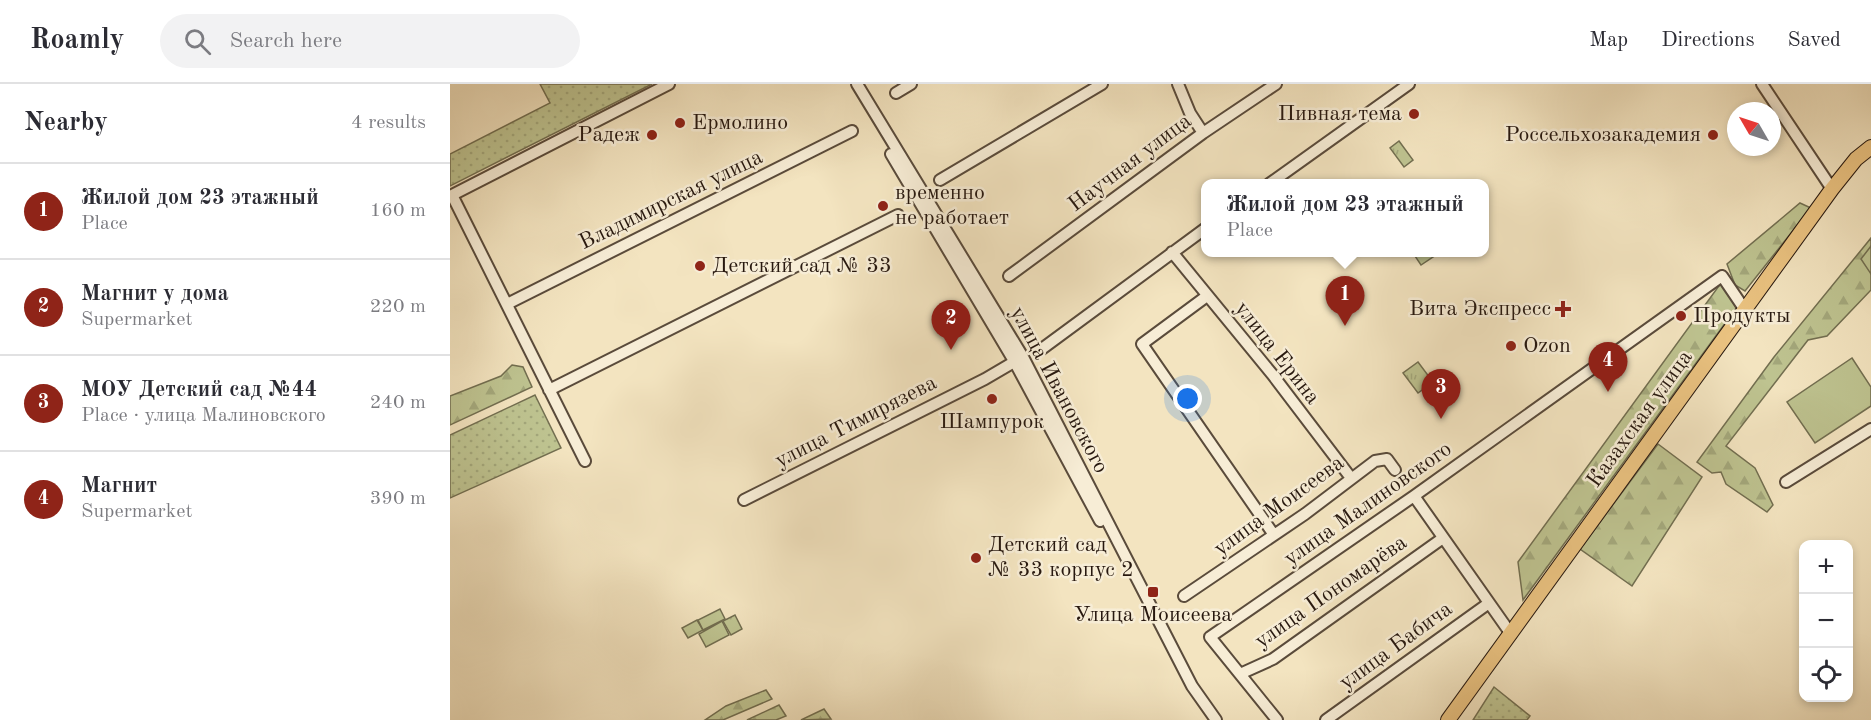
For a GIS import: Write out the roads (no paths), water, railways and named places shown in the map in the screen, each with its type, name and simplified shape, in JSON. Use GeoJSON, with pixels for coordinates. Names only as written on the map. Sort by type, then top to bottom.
{"type":"FeatureCollection","features":[{"type":"Feature","properties":{"kind":"main road","name":"Казахская улица"},"geometry":{"type":"LineString","coordinates":[[1448,720],[1832,189],[1856,159],[1871,147]]}},
{"type":"Feature","properties":{"kind":"street"},"geometry":{"type":"LineString","coordinates":[[585,461],[452,195],[669,84]]}},
{"type":"Feature","properties":{"kind":"street","name":"улица Ивановского"},"geometry":{"type":"LineString","coordinates":[[850,84],[1019,359],[1189,689],[1208,720]]}},
{"type":"Feature","properties":{"kind":"street","name":"улица Ивановского"},"geometry":{"type":"LineString","coordinates":[[857,84],[1019,359],[1192,686],[1216,720]]}},
{"type":"Feature","properties":{"kind":"street"},"geometry":{"type":"LineString","coordinates":[[896,93],[912,84]]}},
{"type":"Feature","properties":{"kind":"street"},"geometry":{"type":"LineString","coordinates":[[940,180],[1102,84]]}},
{"type":"Feature","properties":{"kind":"street"},"geometry":{"type":"LineString","coordinates":[[1178,84],[1190,113],[1203,133]]}},
{"type":"Feature","properties":{"kind":"street","name":"Научная улица"},"geometry":{"type":"LineString","coordinates":[[1009,276],[1203,133],[1276,84]]}},
{"type":"Feature","properties":{"kind":"street"},"geometry":{"type":"LineString","coordinates":[[1275,179],[1409,84]]}},
{"type":"Feature","properties":{"kind":"street"},"geometry":{"type":"LineString","coordinates":[[1762,84],[1832,189]]}},
{"type":"Feature","properties":{"kind":"street","name":"Владимирская улица"},"geometry":{"type":"LineString","coordinates":[[507,304],[852,131]]}},
{"type":"Feature","properties":{"kind":"street"},"geometry":{"type":"LineString","coordinates":[[549,390],[898,215]]}},
{"type":"Feature","properties":{"kind":"street"},"geometry":{"type":"LineString","coordinates":[[1039,351],[1201,232]]}},
{"type":"Feature","properties":{"kind":"street","name":"улица Ерина"},"geometry":{"type":"LineString","coordinates":[[1172,252],[1272,374],[1351,478]]}},
{"type":"Feature","properties":{"kind":"street","name":"улица Малиновского"},"geometry":{"type":"LineString","coordinates":[[1240,674],[1210,637],[1414,496],[1722,276],[1745,310]]}},
{"type":"Feature","properties":{"kind":"street"},"geometry":{"type":"LineString","coordinates":[[1207,296],[1142,344],[1274,535]]}},
{"type":"Feature","properties":{"kind":"street","name":"улица Тимирязева"},"geometry":{"type":"LineString","coordinates":[[744,500],[985,379],[1019,359]]}},
{"type":"Feature","properties":{"kind":"street"},"geometry":{"type":"LineString","coordinates":[[1785,482],[1871,429]]}},
{"type":"Feature","properties":{"kind":"street","name":"улица Моисеева"},"geometry":{"type":"LineString","coordinates":[[1184,596],[1381,458],[1387,459],[1395,470]]}},
{"type":"Feature","properties":{"kind":"street"},"geometry":{"type":"LineString","coordinates":[[1414,496],[1511,633]]}},
{"type":"Feature","properties":{"kind":"street","name":"улица Пономарёва"},"geometry":{"type":"LineString","coordinates":[[1240,674],[1273,659],[1443,538]]}},
{"type":"Feature","properties":{"kind":"street","name":"улица Бабича"},"geometry":{"type":"LineString","coordinates":[[1326,720],[1489,603]]}},
{"type":"Feature","properties":{"kind":"street"},"geometry":{"type":"LineString","coordinates":[[1240,674],[1277,720]]}},
{"type":"Feature","properties":{"kind":"place","name":"Пивная тема"},"geometry":{"type":"Point","coordinates":[1414,114]}},
{"type":"Feature","properties":{"kind":"place","name":"Ермолино"},"geometry":{"type":"Point","coordinates":[680,123]}},
{"type":"Feature","properties":{"kind":"place","name":"Радеж"},"geometry":{"type":"Point","coordinates":[652,135]}},
{"type":"Feature","properties":{"kind":"place","name":"Россельхозакадемия"},"geometry":{"type":"Point","coordinates":[1713,135]}},
{"type":"Feature","properties":{"kind":"place","name":"временно не работает"},"geometry":{"type":"Point","coordinates":[883,206]}},
{"type":"Feature","properties":{"kind":"place","name":"Детский сад № 33"},"geometry":{"type":"Point","coordinates":[700,266]}},
{"type":"Feature","properties":{"kind":"place","name":"Вита Экспресс"},"geometry":{"type":"Point","coordinates":[1563,309]}},
{"type":"Feature","properties":{"kind":"place","name":"Продукты"},"geometry":{"type":"Point","coordinates":[1681,316]}},
{"type":"Feature","properties":{"kind":"place","name":"Жилой дом 23 этажный"},"geometry":{"type":"Point","coordinates":[1345,326]}},
{"type":"Feature","properties":{"kind":"place","name":"Ozon"},"geometry":{"type":"Point","coordinates":[1511,346]}},
{"type":"Feature","properties":{"kind":"place","name":"Магнит у дома"},"geometry":{"type":"Point","coordinates":[951,350]}},
{"type":"Feature","properties":{"kind":"place","name":"Магнит"},"geometry":{"type":"Point","coordinates":[1608,392]}},
{"type":"Feature","properties":{"kind":"place","name":"Шампурок"},"geometry":{"type":"Point","coordinates":[992,399]}},
{"type":"Feature","properties":{"kind":"place","name":"МОУ Детский сад №44"},"geometry":{"type":"Point","coordinates":[1441,419]}},
{"type":"Feature","properties":{"kind":"place","name":"Детский сад № 33 корпус 2"},"geometry":{"type":"Point","coordinates":[976,558]}},
{"type":"Feature","properties":{"kind":"place","name":"Улица Моисеева"},"geometry":{"type":"Point","coordinates":[1153,592]}}]}
